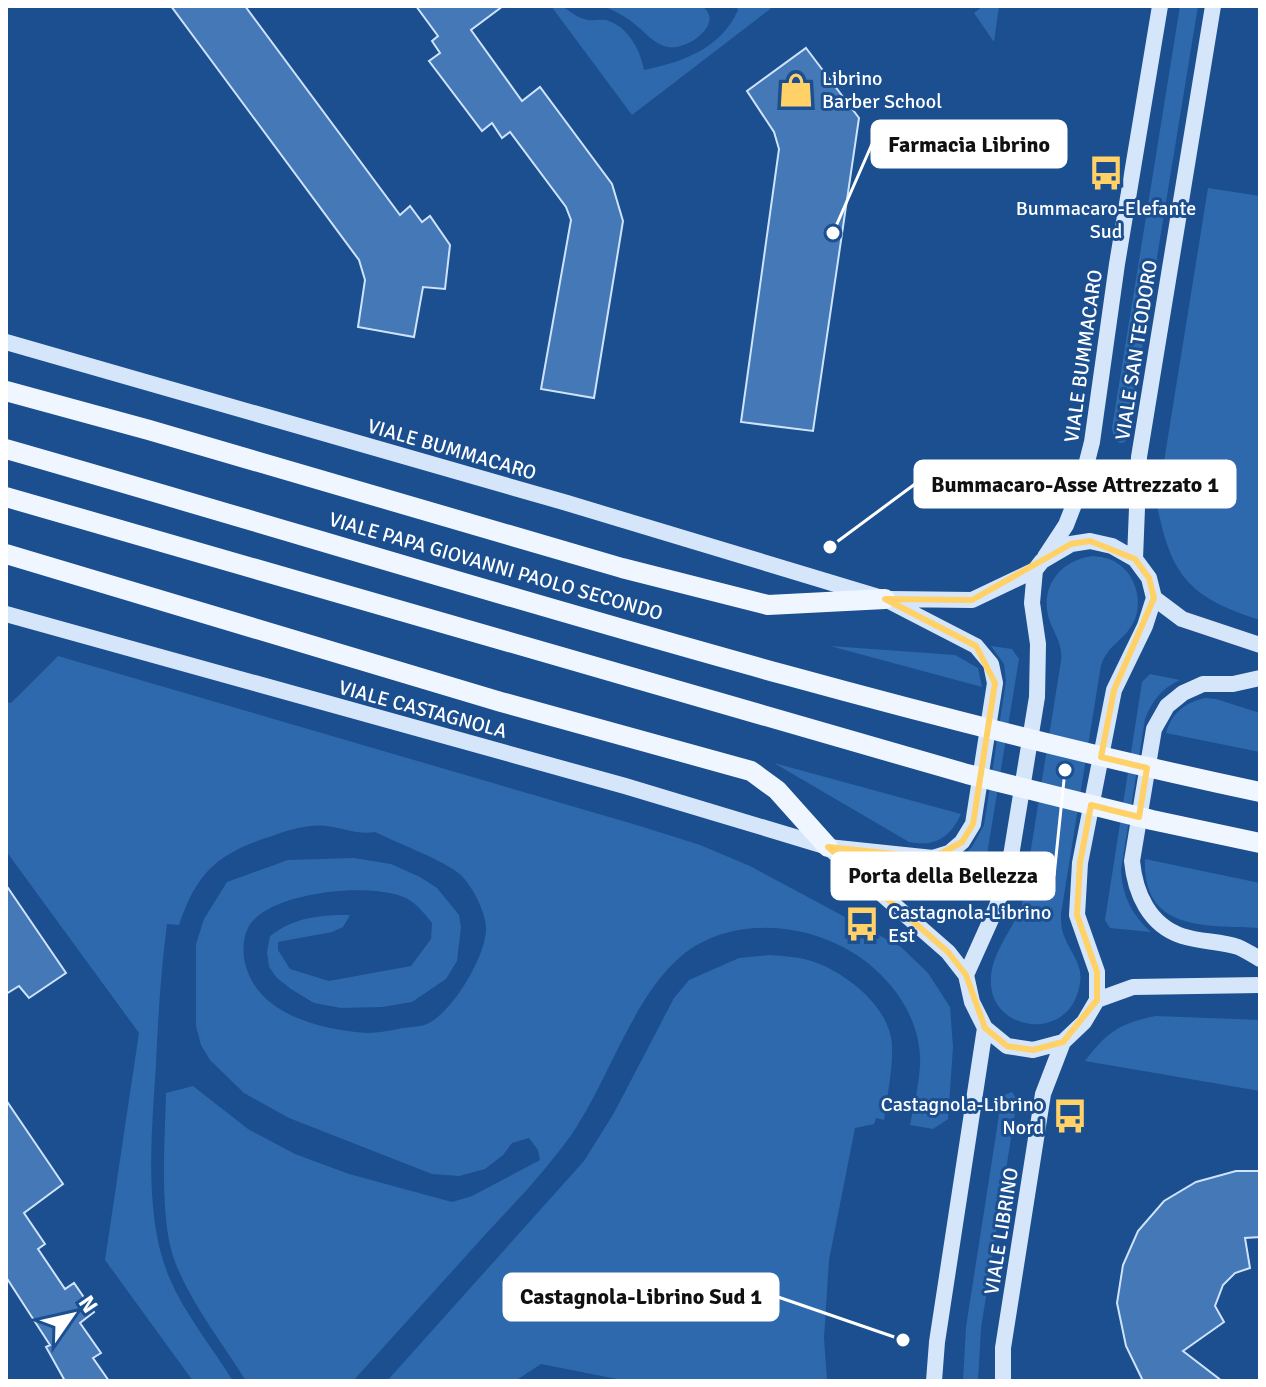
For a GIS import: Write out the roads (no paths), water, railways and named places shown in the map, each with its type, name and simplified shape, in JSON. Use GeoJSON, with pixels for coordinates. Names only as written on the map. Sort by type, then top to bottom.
{"type":"FeatureCollection","features":[{"type":"Feature","properties":{"kind":"main road","name":"VIALE BUMMACARO"},"geometry":{"type":"LineString","coordinates":[[1038,566],[1066,525],[1080,489],[1092,442],[1117,264],[1160,6]]}},
{"type":"Feature","properties":{"kind":"main road","name":"VIALE SAN TEODORO"},"geometry":{"type":"LineString","coordinates":[[1135,559],[1139,457],[1213,6]]}},
{"type":"Feature","properties":{"kind":"main road","name":"VIALE BUMMACARO"},"geometry":{"type":"LineString","coordinates":[[6,342],[521,490],[885,599]]}},
{"type":"Feature","properties":{"kind":"main road"},"geometry":{"type":"LineString","coordinates":[[6,391],[622,568],[768,605],[885,599],[972,600],[1038,566],[1071,544],[1090,541],[1112,546],[1135,559],[1149,578],[1154,598],[1145,626],[1114,690],[1080,863],[1077,915],[1097,972],[1097,1000],[1084,1022],[1063,1042],[1033,1050],[1007,1046],[985,1028],[972,1002],[966,975],[948,952],[828,847],[777,790],[751,771],[501,702],[6,554]]}},
{"type":"Feature","properties":{"kind":"main road","name":"VIALE PAPA GIOVANNI PAOLO SECONDO"},"geometry":{"type":"LineString","coordinates":[[6,449],[643,634],[973,725],[1260,792]]}},
{"type":"Feature","properties":{"kind":"main road"},"geometry":{"type":"LineString","coordinates":[[6,497],[967,774],[1260,843]]}},
{"type":"Feature","properties":{"kind":"main road"},"geometry":{"type":"LineString","coordinates":[[966,975],[997,906],[1012,847],[1037,697],[1038,644],[1032,603],[1038,566]]}},
{"type":"Feature","properties":{"kind":"main road"},"geometry":{"type":"LineString","coordinates":[[1154,598],[1182,619],[1260,645]]}},
{"type":"Feature","properties":{"kind":"main road"},"geometry":{"type":"LineString","coordinates":[[828,847],[933,858],[949,853],[962,842],[973,824],[995,683],[991,664],[976,646],[885,599]]}},
{"type":"Feature","properties":{"kind":"main road","name":"VIALE CASTAGNOLA"},"geometry":{"type":"LineString","coordinates":[[6,614],[625,786],[828,847]]}},
{"type":"Feature","properties":{"kind":"main road"},"geometry":{"type":"LineString","coordinates":[[1260,678],[1233,684],[1203,684],[1183,693],[1167,706],[1154,729],[1132,861],[1134,879],[1143,904],[1159,922],[1180,935],[1238,947],[1260,959]]}},
{"type":"Feature","properties":{"kind":"main road"},"geometry":{"type":"LineString","coordinates":[[1097,1000],[1133,987],[1260,985]]}},
{"type":"Feature","properties":{"kind":"main road"},"geometry":{"type":"LineString","coordinates":[[934,1381],[937,1342],[985,1028]]}},
{"type":"Feature","properties":{"kind":"main road","name":"VIALE LIBRINO"},"geometry":{"type":"LineString","coordinates":[[1003,1381],[1003,1348],[1043,1094],[1063,1042]]}},
{"type":"Feature","properties":{"kind":"place","name":"Librino Barber School"},"geometry":{"type":"Point","coordinates":[796,90]}},
{"type":"Feature","properties":{"kind":"place","name":"Bummacaro-Elefante Sud"},"geometry":{"type":"Point","coordinates":[1106,173]}},
{"type":"Feature","properties":{"kind":"place","name":"Farmacia Librino"},"geometry":{"type":"Point","coordinates":[833,233]}},
{"type":"Feature","properties":{"kind":"place","name":"Bummacaro-Asse Attrezzato 1"},"geometry":{"type":"Point","coordinates":[830,547]}},
{"type":"Feature","properties":{"kind":"place","name":"Porta della Bellezza"},"geometry":{"type":"Point","coordinates":[1065,770]}},
{"type":"Feature","properties":{"kind":"place","name":"Castagnola-Librino Est"},"geometry":{"type":"Point","coordinates":[862,924]}},
{"type":"Feature","properties":{"kind":"place","name":"Castagnola-Librino Nord"},"geometry":{"type":"Point","coordinates":[1070,1116]}},
{"type":"Feature","properties":{"kind":"place","name":"Castagnola-Librino Sud 1"},"geometry":{"type":"Point","coordinates":[903,1340]}}]}
